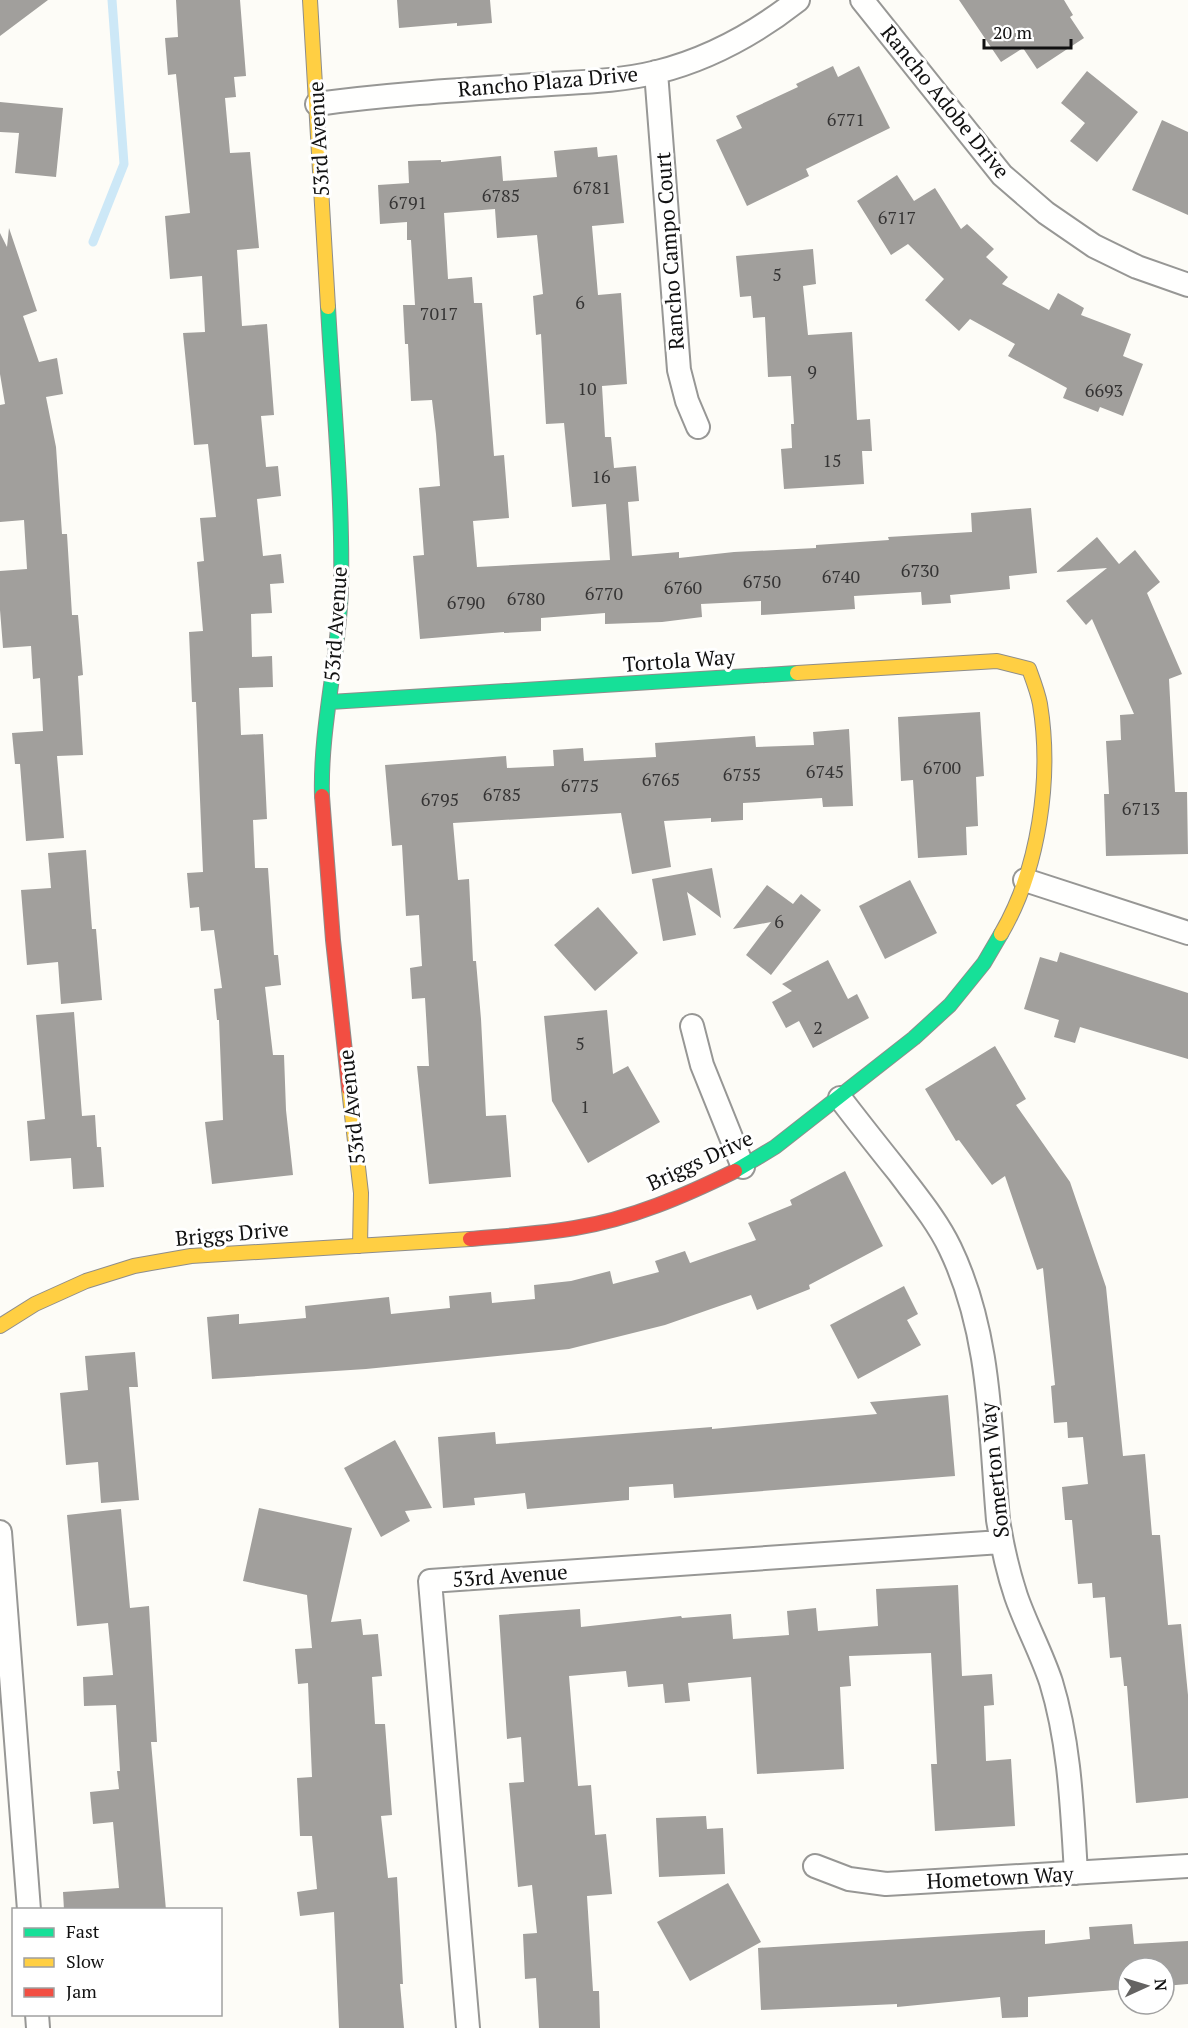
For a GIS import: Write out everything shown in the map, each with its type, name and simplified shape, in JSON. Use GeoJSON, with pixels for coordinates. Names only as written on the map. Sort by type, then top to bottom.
{"type":"FeatureCollection","features":[{"type":"Feature","properties":{"kind":"street","name":"53rd Avenue"},"geometry":{"type":"LineString","coordinates":[[310,0],[340,522],[341,589],[336,656],[321,768],[323,824],[333,940],[361,1192],[360,1246]]}},
{"type":"Feature","properties":{"kind":"street","name":"Rancho Plaza Drive"},"geometry":{"type":"LineString","coordinates":[[317,104],[368,96],[614,79],[656,72],[725,47],[768,24],[798,0]]}},
{"type":"Feature","properties":{"kind":"street","name":"Rancho Adobe Drive"},"geometry":{"type":"LineString","coordinates":[[862,0],[1002,175],[1046,213],[1095,246],[1137,267],[1188,285]]}},
{"type":"Feature","properties":{"kind":"street","name":"Rancho Campo Court"},"geometry":{"type":"LineString","coordinates":[[656,72],[679,370],[687,401],[698,427]]}},
{"type":"Feature","properties":{"kind":"street","name":"Tortola Way"},"geometry":{"type":"LineString","coordinates":[[330,702],[381,701],[997,661],[1029,669]]}},
{"type":"Feature","properties":{"kind":"street","name":"Briggs Drive"},"geometry":{"type":"LineString","coordinates":[[0,1326],[34,1304],[86,1281],[134,1266],[191,1256],[512,1236],[577,1228],[622,1217],[684,1196],[743,1167],[775,1147],[914,1038],[950,1005],[984,963],[1009,920],[1032,858],[1041,810],[1044,761],[1040,703],[1029,669]]}},
{"type":"Feature","properties":{"kind":"street"},"geometry":{"type":"LineString","coordinates":[[1025,880],[1188,933]]}},
{"type":"Feature","properties":{"kind":"street"},"geometry":{"type":"LineString","coordinates":[[692,1026],[702,1065],[743,1167]]}},
{"type":"Feature","properties":{"kind":"street","name":"Somerton Way"},"geometry":{"type":"LineString","coordinates":[[840,1098],[925,1207],[950,1247],[968,1290],[980,1335],[986,1376],[998,1520],[1002,1542],[1016,1596],[1050,1680],[1064,1730],[1071,1789],[1076,1873]]}},
{"type":"Feature","properties":{"kind":"street"},"geometry":{"type":"LineString","coordinates":[[0,1532],[7,1701],[29,1908]]}},
{"type":"Feature","properties":{"kind":"street","name":"53rd Avenue"},"geometry":{"type":"LineString","coordinates":[[468,2028],[430,1581],[1002,1542]]}},
{"type":"Feature","properties":{"kind":"street","name":"Hometown Way"},"geometry":{"type":"LineString","coordinates":[[815,1866],[849,1879],[886,1884],[1188,1866]]}},
{"type":"Feature","properties":{"kind":"building"},"geometry":{"type":"Polygon","coordinates":[[[0,0],[48,0],[0,36],[0,0]]]}},
{"type":"Feature","properties":{"kind":"building"},"geometry":{"type":"Polygon","coordinates":[[[176,0],[240,0],[246,76],[234,77],[236,97],[225,98],[230,153],[250,152],[259,248],[237,250],[242,326],[267,324],[274,415],[261,416],[266,467],[278,466],[281,496],[257,499],[263,556],[281,554],[284,583],[270,584],[272,613],[251,614],[252,657],[272,656],[273,687],[239,688],[241,735],[263,734],[267,819],[253,820],[255,868],[268,868],[274,955],[278,955],[281,985],[265,987],[273,1055],[284,1055],[286,1110],[293,1175],[212,1184],[205,1122],[223,1120],[219,1020],[217,1020],[214,989],[222,988],[214,930],[201,931],[199,907],[190,908],[187,873],[203,872],[196,702],[192,702],[189,632],[203,631],[197,562],[204,561],[200,518],[216,517],[208,444],[194,445],[183,333],[205,332],[202,276],[170,279],[165,216],[190,213],[176,74],[168,75],[165,38],[178,37],[176,0]]]}},
{"type":"Feature","properties":{"kind":"building"},"geometry":{"type":"Polygon","coordinates":[[[397,0],[490,0],[492,23],[457,26],[457,23],[399,28],[397,0]]]}},
{"type":"Feature","properties":{"kind":"building"},"geometry":{"type":"Polygon","coordinates":[[[959,0],[1064,0],[1073,15],[1070,17],[1084,38],[1037,69],[1023,48],[1001,62],[959,0]]]}},
{"type":"Feature","properties":{"kind":"building"},"geometry":{"type":"Polygon","coordinates":[[[833,66],[838,77],[859,66],[890,128],[806,169],[809,176],[747,206],[716,140],[742,128],[736,116],[798,87],[796,84],[833,66]]]}},
{"type":"Feature","properties":{"kind":"building"},"geometry":{"type":"Polygon","coordinates":[[[1087,71],[1138,112],[1097,162],[1070,141],[1085,123],[1061,103],[1087,71]]]}},
{"type":"Feature","properties":{"kind":"building"},"geometry":{"type":"Polygon","coordinates":[[[0,102],[63,108],[56,177],[15,173],[19,133],[0,132],[0,102]]]}},
{"type":"Feature","properties":{"kind":"building"},"geometry":{"type":"Polygon","coordinates":[[[1162,120],[1188,132],[1188,215],[1132,190],[1162,120]]]}},
{"type":"Feature","properties":{"kind":"building"},"geometry":{"type":"Polygon","coordinates":[[[597,147],[598,157],[617,155],[624,223],[592,226],[598,295],[621,293],[627,384],[602,386],[605,437],[611,437],[614,468],[636,466],[639,501],[628,502],[632,556],[679,552],[679,558],[734,552],[816,548],[816,545],[889,540],[888,537],[972,532],[971,513],[1031,508],[1037,573],[1009,576],[1010,589],[950,595],[951,603],[922,605],[921,592],[854,596],[855,609],[761,615],[761,601],[701,604],[702,617],[662,622],[605,624],[605,613],[541,618],[541,631],[420,639],[413,556],[424,555],[419,488],[440,486],[436,434],[432,400],[411,401],[403,305],[415,305],[411,240],[407,240],[407,222],[380,224],[378,185],[409,183],[408,161],[441,160],[441,162],[501,156],[503,181],[557,177],[554,151],[597,147]],[[495,209],[444,213],[448,279],[472,277],[474,303],[482,303],[494,456],[504,455],[509,518],[473,521],[477,567],[610,560],[606,504],[572,507],[564,423],[546,424],[541,334],[536,335],[533,296],[543,294],[537,235],[497,238],[495,209]]]}},
{"type":"Feature","properties":{"kind":"building"},"geometry":{"type":"Polygon","coordinates":[[[897,175],[914,201],[935,188],[961,229],[967,224],[994,249],[986,257],[1008,277],[1002,284],[1049,310],[1058,293],[1084,308],[1081,315],[1131,334],[1123,356],[1143,364],[1123,416],[1100,407],[1098,412],[1063,398],[1067,388],[1008,356],[1015,344],[970,319],[959,331],[925,300],[944,279],[908,244],[891,255],[857,201],[897,175]]]}},
{"type":"Feature","properties":{"kind":"building"},"geometry":{"type":"Polygon","coordinates":[[[9,228],[37,311],[23,316],[39,362],[57,358],[63,394],[46,397],[56,447],[62,534],[67,534],[72,615],[78,615],[83,675],[78,676],[83,755],[57,756],[64,838],[26,841],[20,764],[15,764],[12,733],[43,731],[40,678],[33,679],[31,646],[3,648],[0,610],[0,571],[27,569],[24,520],[0,522],[0,405],[5,404],[0,374],[0,233],[7,247],[9,228]]]}},
{"type":"Feature","properties":{"kind":"building"},"geometry":{"type":"Polygon","coordinates":[[[813,249],[816,284],[803,286],[808,335],[852,332],[857,420],[870,419],[872,451],[862,451],[864,484],[784,489],[781,449],[792,448],[791,424],[794,424],[791,376],[768,377],[765,317],[753,318],[751,296],[740,297],[736,256],[813,249]]]}},
{"type":"Feature","properties":{"kind":"building"},"geometry":{"type":"Polygon","coordinates":[[[1097,537],[1119,564],[1135,550],[1160,582],[1147,593],[1182,674],[1169,679],[1175,792],[1187,792],[1188,854],[1106,856],[1104,794],[1109,794],[1106,741],[1121,740],[1120,715],[1134,714],[1092,619],[1086,625],[1066,601],[1107,568],[1056,572],[1097,537]]]}},
{"type":"Feature","properties":{"kind":"building"},"geometry":{"type":"Polygon","coordinates":[[[980,712],[984,776],[976,777],[978,826],[966,827],[967,855],[918,858],[913,780],[901,781],[898,717],[980,712]]]}},
{"type":"Feature","properties":{"kind":"building"},"geometry":{"type":"Polygon","coordinates":[[[849,729],[853,806],[823,807],[822,798],[743,803],[743,820],[711,822],[711,818],[664,821],[671,867],[632,874],[621,813],[453,823],[458,880],[469,879],[473,961],[476,961],[481,1019],[486,1116],[506,1115],[511,1177],[429,1184],[417,1066],[429,1066],[425,998],[412,999],[410,968],[422,966],[419,915],[406,916],[402,845],[392,846],[385,765],[506,756],[507,768],[554,766],[553,750],[583,748],[584,761],[656,757],[655,743],[755,736],[756,747],[814,745],[813,732],[849,729]]]}},
{"type":"Feature","properties":{"kind":"building"},"geometry":{"type":"Polygon","coordinates":[[[86,850],[92,929],[96,929],[102,1000],[61,1004],[58,962],[27,965],[21,890],[51,888],[48,853],[86,850]]]}},
{"type":"Feature","properties":{"kind":"building"},"geometry":{"type":"Polygon","coordinates":[[[712,868],[721,918],[687,892],[696,935],[663,941],[652,879],[712,868]]]}},
{"type":"Feature","properties":{"kind":"building"},"geometry":{"type":"Polygon","coordinates":[[[910,880],[937,933],[885,959],[859,906],[910,880]]]}},
{"type":"Feature","properties":{"kind":"building"},"geometry":{"type":"Polygon","coordinates":[[[767,885],[793,904],[801,894],[821,910],[771,975],[746,955],[771,922],[733,929],[767,885]]]}},
{"type":"Feature","properties":{"kind":"building"},"geometry":{"type":"Polygon","coordinates":[[[598,907],[638,953],[595,991],[554,945],[598,907]]]}},
{"type":"Feature","properties":{"kind":"building"},"geometry":{"type":"Polygon","coordinates":[[[1060,952],[1188,993],[1188,1059],[1080,1027],[1075,1043],[1054,1037],[1059,1020],[1024,1009],[1040,957],[1057,962],[1060,952]]]}},
{"type":"Feature","properties":{"kind":"building"},"geometry":{"type":"Polygon","coordinates":[[[828,960],[848,999],[857,994],[869,1018],[813,1048],[799,1021],[786,1028],[772,1002],[792,991],[782,984],[828,960]]]}},
{"type":"Feature","properties":{"kind":"building"},"geometry":{"type":"Polygon","coordinates":[[[607,1010],[613,1074],[628,1066],[660,1122],[588,1163],[552,1101],[544,1016],[607,1010]]]}},
{"type":"Feature","properties":{"kind":"building"},"geometry":{"type":"Polygon","coordinates":[[[74,1012],[82,1116],[95,1115],[97,1147],[101,1147],[104,1187],[73,1189],[71,1158],[30,1161],[27,1121],[45,1119],[36,1015],[74,1012]]]}},
{"type":"Feature","properties":{"kind":"building"},"geometry":{"type":"Polygon","coordinates":[[[995,1046],[1026,1099],[1016,1105],[1070,1182],[1106,1287],[1123,1456],[1145,1454],[1152,1535],[1160,1535],[1168,1625],[1181,1624],[1188,1695],[1188,1798],[1136,1803],[1127,1686],[1124,1686],[1121,1657],[1110,1658],[1105,1597],[1093,1598],[1092,1583],[1078,1584],[1072,1520],[1065,1520],[1062,1487],[1088,1484],[1083,1437],[1068,1438],[1067,1422],[1054,1423],[1051,1386],[1055,1385],[1043,1268],[1037,1270],[1005,1176],[992,1185],[959,1140],[956,1141],[925,1089],[995,1046]]]}},
{"type":"Feature","properties":{"kind":"building"},"geometry":{"type":"Polygon","coordinates":[[[845,1171],[883,1246],[809,1285],[810,1289],[757,1310],[751,1295],[665,1325],[569,1349],[366,1369],[212,1379],[207,1317],[239,1314],[239,1324],[306,1318],[305,1306],[389,1297],[391,1314],[450,1308],[449,1296],[491,1292],[492,1303],[535,1299],[534,1285],[571,1281],[610,1271],[613,1284],[659,1272],[655,1261],[685,1251],[690,1263],[756,1240],[748,1223],[792,1205],[790,1200],[845,1171]]]}},
{"type":"Feature","properties":{"kind":"building"},"geometry":{"type":"Polygon","coordinates":[[[904,1286],[918,1314],[907,1320],[921,1345],[858,1379],[830,1325],[904,1286]]]}},
{"type":"Feature","properties":{"kind":"building"},"geometry":{"type":"Polygon","coordinates":[[[135,1352],[138,1387],[129,1387],[139,1500],[101,1503],[98,1462],[66,1465],[60,1393],[88,1390],[85,1356],[135,1352]]]}},
{"type":"Feature","properties":{"kind":"building"},"geometry":{"type":"Polygon","coordinates":[[[948,1395],[955,1476],[674,1498],[673,1484],[629,1487],[629,1500],[527,1509],[525,1493],[474,1498],[475,1505],[443,1508],[438,1437],[495,1432],[496,1444],[712,1427],[712,1429],[877,1414],[870,1402],[948,1395]]]}},
{"type":"Feature","properties":{"kind":"building"},"geometry":{"type":"Polygon","coordinates":[[[395,1440],[432,1508],[405,1511],[410,1521],[381,1537],[344,1468],[395,1440]]]}},
{"type":"Feature","properties":{"kind":"building"},"geometry":{"type":"Polygon","coordinates":[[[259,1508],[352,1528],[331,1622],[361,1619],[363,1635],[378,1634],[382,1676],[372,1677],[375,1724],[385,1724],[392,1815],[381,1816],[388,1878],[397,1877],[403,1984],[400,1984],[404,2028],[339,2028],[334,1912],[300,1916],[297,1892],[317,1889],[312,1836],[300,1836],[297,1778],[312,1777],[308,1683],[298,1684],[295,1649],[312,1648],[307,1595],[243,1581],[259,1508]]]}},
{"type":"Feature","properties":{"kind":"building"},"geometry":{"type":"Polygon","coordinates":[[[121,1509],[130,1608],[149,1606],[157,1742],[151,1742],[166,1908],[64,1908],[63,1892],[119,1888],[113,1822],[93,1824],[90,1792],[119,1789],[117,1771],[120,1771],[116,1705],[84,1706],[83,1677],[113,1675],[108,1623],[77,1626],[67,1515],[121,1509]]]}},
{"type":"Feature","properties":{"kind":"building"},"geometry":{"type":"Polygon","coordinates":[[[958,1585],[962,1676],[992,1674],[994,1705],[984,1706],[986,1761],[1011,1759],[1015,1826],[935,1831],[931,1764],[937,1764],[931,1653],[849,1656],[851,1686],[840,1687],[844,1769],[757,1774],[751,1677],[688,1683],[690,1701],[665,1703],[663,1684],[628,1687],[626,1671],[569,1676],[578,1786],[591,1785],[595,1835],[606,1834],[612,1894],[587,1896],[593,1991],[599,1991],[600,2028],[539,2028],[536,1978],[525,1979],[523,1934],[537,1933],[532,1885],[518,1887],[509,1783],[524,1782],[521,1737],[507,1739],[499,1615],[580,1609],[581,1627],[681,1616],[682,1618],[731,1614],[733,1639],[789,1635],[787,1611],[816,1608],[818,1631],[878,1626],[876,1589],[958,1585]]]}},
{"type":"Feature","properties":{"kind":"building"},"geometry":{"type":"Polygon","coordinates":[[[706,1816],[707,1829],[723,1828],[725,1874],[659,1877],[656,1818],[706,1816]]]}},
{"type":"Feature","properties":{"kind":"building"},"geometry":{"type":"Polygon","coordinates":[[[728,1883],[761,1942],[690,1981],[657,1922],[728,1883]]]}},
{"type":"Feature","properties":{"kind":"building"},"geometry":{"type":"Polygon","coordinates":[[[1132,1924],[1134,1944],[1188,1941],[1188,1984],[1176,1985],[1176,1956],[1116,1956],[1116,1990],[1028,1997],[1028,2017],[1002,2018],[1000,1997],[897,2007],[897,2004],[761,2010],[758,1948],[1045,1930],[1045,1944],[1090,1939],[1089,1927],[1132,1924]]]}},
{"type":"Feature","properties":{"kind":"waterway"},"geometry":{"type":"LineString","coordinates":[[93,242],[124,164],[112,0]]}},
{"type":"Feature","properties":{"kind":"traffic: fast"},"geometry":{"type":"LineString","coordinates":[[322,796],[324,744],[340,614],[341,588],[339,483],[328,307]]}},
{"type":"Feature","properties":{"kind":"traffic: fast"},"geometry":{"type":"LineString","coordinates":[[330,702],[797,673]]}},
{"type":"Feature","properties":{"kind":"traffic: fast"},"geometry":{"type":"LineString","coordinates":[[735,1171],[775,1147],[914,1038],[950,1005],[984,963],[1001,934]]}},
{"type":"Feature","properties":{"kind":"traffic: slow"},"geometry":{"type":"LineString","coordinates":[[310,0],[328,307]]}},
{"type":"Feature","properties":{"kind":"traffic: slow"},"geometry":{"type":"LineString","coordinates":[[797,673],[997,661],[1029,669],[1039,700],[1043,732],[1043,792],[1033,852],[1025,881],[1001,934]]}},
{"type":"Feature","properties":{"kind":"traffic: slow"},"geometry":{"type":"LineString","coordinates":[[349,1089],[361,1193],[360,1246]]}},
{"type":"Feature","properties":{"kind":"traffic: slow"},"geometry":{"type":"LineString","coordinates":[[0,1326],[35,1304],[86,1281],[134,1266],[191,1256],[470,1239]]}},
{"type":"Feature","properties":{"kind":"traffic: jam"},"geometry":{"type":"LineString","coordinates":[[322,796],[333,940],[349,1089]]}},
{"type":"Feature","properties":{"kind":"traffic: jam"},"geometry":{"type":"LineString","coordinates":[[470,1239],[562,1230],[616,1219],[677,1198],[735,1171]]}}]}
